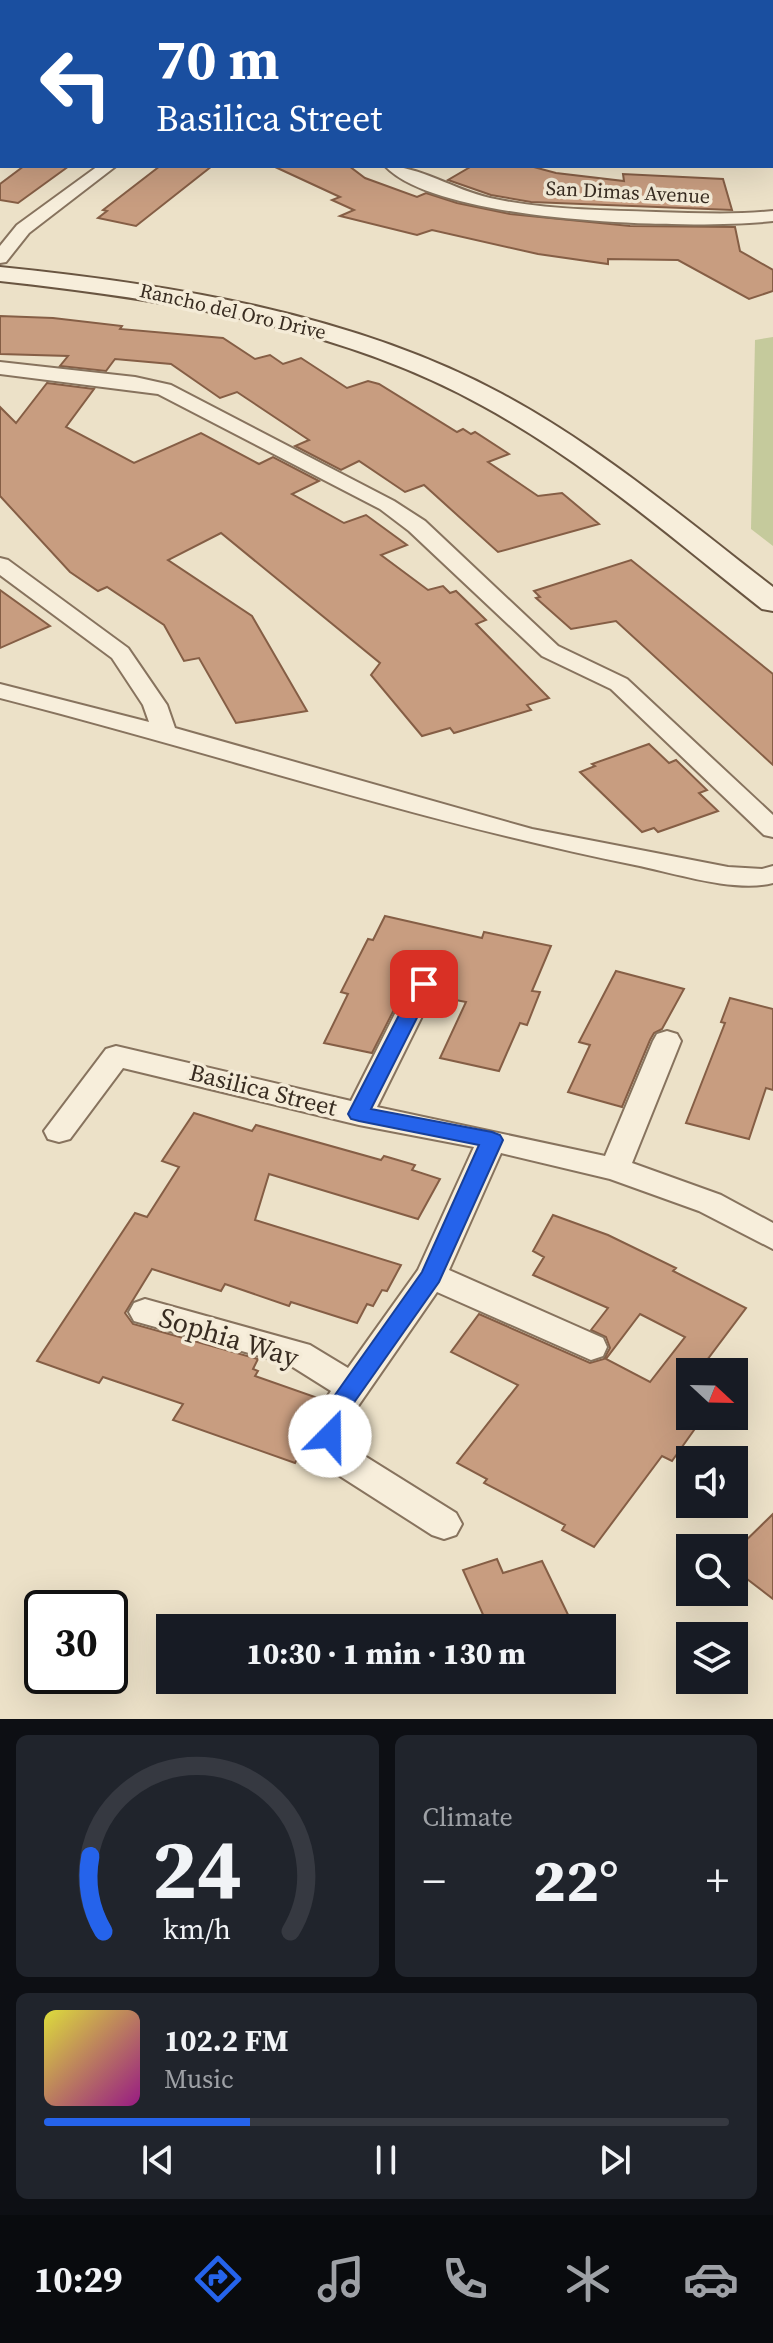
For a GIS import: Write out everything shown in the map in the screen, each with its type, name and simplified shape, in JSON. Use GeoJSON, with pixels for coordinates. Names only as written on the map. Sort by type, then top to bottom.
{"type":"FeatureCollection","features":[{"type":"Feature","properties":{"kind":"main road","name":"Rancho del Oro Drive"},"geometry":{"type":"LineString","coordinates":[[0,274],[132,288],[297,322],[354,340],[459,384],[502,405],[594,465],[773,602]]}},
{"type":"Feature","properties":{"kind":"street"},"geometry":{"type":"LineString","coordinates":[[0,258],[23,229],[105,168]]}},
{"type":"Feature","properties":{"kind":"street","name":"San Dimas Avenue"},"geometry":{"type":"LineString","coordinates":[[397,168],[439,188],[482,201],[580,215],[770,221]]}},
{"type":"Feature","properties":{"kind":"street"},"geometry":{"type":"LineString","coordinates":[[0,368],[123,381],[164,389],[387,505],[417,526],[550,651],[619,684],[773,829]]}},
{"type":"Feature","properties":{"kind":"street"},"geometry":{"type":"LineString","coordinates":[[0,565],[120,653],[155,705],[165,733]]}},
{"type":"Feature","properties":{"kind":"street"},"geometry":{"type":"LineString","coordinates":[[0,691],[165,733],[530,836],[728,875],[763,877],[773,874]]}},
{"type":"Feature","properties":{"kind":"street"},"geometry":{"type":"LineString","coordinates":[[359,1114],[424,984]]}},
{"type":"Feature","properties":{"kind":"street"},"geometry":{"type":"LineString","coordinates":[[615,1169],[667,1041]]}},
{"type":"Feature","properties":{"kind":"street","name":"Basilica Street"},"geometry":{"type":"LineString","coordinates":[[59,1131],[116,1056],[359,1114],[492,1140],[615,1169],[710,1203],[773,1237]]}},
{"type":"Feature","properties":{"kind":"street"},"geometry":{"type":"LineString","coordinates":[[444,1524],[330,1452],[330,1419],[431,1276],[492,1140]]}},
{"type":"Feature","properties":{"kind":"street"},"geometry":{"type":"LineString","coordinates":[[431,1276],[591,1347]]}},
{"type":"Feature","properties":{"kind":"street","name":"Sophia Way"},"geometry":{"type":"LineString","coordinates":[[145,1312],[298,1354],[354,1388]]}},
{"type":"Feature","properties":{"kind":"green space"},"geometry":{"type":"Polygon","coordinates":[[[773,337],[773,546],[751,529],[755,340],[773,337]]]}},
{"type":"Feature","properties":{"kind":"building"},"geometry":{"type":"Polygon","coordinates":[[[21,168],[66,168],[18,203],[0,200],[0,184],[21,168]]]}},
{"type":"Feature","properties":{"kind":"building"},"geometry":{"type":"Polygon","coordinates":[[[157,168],[209,168],[136,226],[98,218],[107,211],[103,210],[157,168]]]}},
{"type":"Feature","properties":{"kind":"building"},"geometry":{"type":"Polygon","coordinates":[[[277,168],[352,168],[365,178],[417,197],[426,193],[510,214],[630,226],[735,227],[740,251],[773,270],[773,291],[749,299],[678,260],[608,259],[608,264],[538,254],[432,230],[417,235],[340,216],[354,210],[332,200],[340,197],[277,168]]]}},
{"type":"Feature","properties":{"kind":"building"},"geometry":{"type":"Polygon","coordinates":[[[469,168],[537,168],[624,181],[623,174],[723,179],[732,210],[531,202],[491,195],[448,180],[469,168]]]}},
{"type":"Feature","properties":{"kind":"building"},"geometry":{"type":"Polygon","coordinates":[[[0,316],[53,318],[122,326],[120,329],[223,338],[255,359],[270,355],[283,364],[301,358],[347,388],[368,381],[379,384],[457,432],[463,429],[471,434],[475,432],[509,454],[488,462],[538,496],[562,493],[599,524],[498,552],[424,485],[405,492],[359,461],[341,470],[295,446],[309,440],[237,392],[220,398],[171,364],[115,359],[106,371],[60,366],[68,356],[0,354],[0,316]]]}},
{"type":"Feature","properties":{"kind":"building"},"geometry":{"type":"Polygon","coordinates":[[[47,383],[94,389],[66,427],[134,463],[201,433],[259,464],[273,457],[319,481],[292,494],[344,523],[366,515],[407,545],[381,555],[428,590],[443,586],[450,593],[456,591],[486,620],[476,624],[549,698],[527,705],[531,710],[454,733],[450,728],[422,736],[371,675],[380,663],[221,533],[168,560],[252,616],[307,711],[236,723],[199,658],[184,661],[164,625],[107,587],[98,591],[70,572],[0,496],[0,407],[16,423],[47,383]]]}},
{"type":"Feature","properties":{"kind":"building"},"geometry":{"type":"Polygon","coordinates":[[[631,560],[773,674],[773,765],[616,621],[571,629],[536,598],[540,597],[534,591],[631,560]]]}},
{"type":"Feature","properties":{"kind":"building"},"geometry":{"type":"Polygon","coordinates":[[[0,590],[50,626],[0,648],[0,590]]]}},
{"type":"Feature","properties":{"kind":"building"},"geometry":{"type":"Polygon","coordinates":[[[649,744],[669,763],[676,760],[707,790],[699,793],[718,811],[658,832],[654,828],[642,832],[580,772],[595,766],[592,764],[649,744]]]}},
{"type":"Feature","properties":{"kind":"building"},"geometry":{"type":"Polygon","coordinates":[[[385,916],[482,938],[484,932],[551,946],[532,991],[540,992],[527,1025],[520,1023],[499,1071],[440,1058],[466,1002],[435,996],[441,983],[435,974],[425,972],[411,976],[372,1053],[324,1043],[348,994],[341,992],[368,939],[373,940],[385,916]]]}},
{"type":"Feature","properties":{"kind":"building"},"geometry":{"type":"Polygon","coordinates":[[[616,971],[684,989],[662,1029],[654,1033],[650,1040],[622,1107],[568,1092],[590,1045],[579,1042],[616,971]]]}},
{"type":"Feature","properties":{"kind":"building"},"geometry":{"type":"Polygon","coordinates":[[[730,998],[773,1009],[773,1090],[766,1088],[749,1139],[686,1123],[725,1023],[721,1022],[730,998]]]}},
{"type":"Feature","properties":{"kind":"building"},"geometry":{"type":"Polygon","coordinates":[[[194,1113],[252,1131],[256,1125],[381,1160],[384,1156],[415,1165],[412,1170],[440,1179],[418,1219],[269,1174],[255,1220],[401,1265],[387,1291],[382,1290],[373,1306],[367,1304],[357,1323],[291,1302],[289,1306],[225,1284],[221,1291],[152,1269],[125,1313],[133,1324],[258,1359],[253,1369],[258,1371],[255,1376],[315,1397],[306,1414],[314,1416],[309,1437],[295,1463],[173,1420],[183,1404],[103,1377],[99,1383],[37,1361],[135,1213],[147,1217],[179,1167],[162,1161],[194,1113]]]}},
{"type":"Feature","properties":{"kind":"building"},"geometry":{"type":"Polygon","coordinates":[[[553,1215],[608,1235],[676,1268],[673,1271],[746,1308],[708,1358],[676,1358],[676,1430],[694,1430],[683,1446],[676,1446],[676,1455],[672,1461],[662,1456],[594,1547],[562,1530],[565,1525],[484,1483],[487,1479],[457,1463],[518,1385],[451,1352],[479,1314],[590,1363],[604,1359],[610,1348],[606,1337],[591,1330],[608,1308],[533,1275],[544,1257],[533,1251],[553,1215]],[[640,1314],[606,1359],[650,1382],[685,1337],[640,1314]]]}},
{"type":"Feature","properties":{"kind":"building"},"geometry":{"type":"Polygon","coordinates":[[[773,1514],[773,1599],[748,1580],[748,1538],[773,1514]]]}},
{"type":"Feature","properties":{"kind":"building"},"geometry":{"type":"Polygon","coordinates":[[[497,1559],[503,1573],[542,1561],[568,1614],[483,1614],[463,1570],[497,1559]]]}},
{"type":"Feature","properties":{"kind":"route"},"geometry":{"type":"LineString","coordinates":[[330,1436],[330,1419],[431,1276],[492,1140],[359,1114],[424,984]]}}]}
